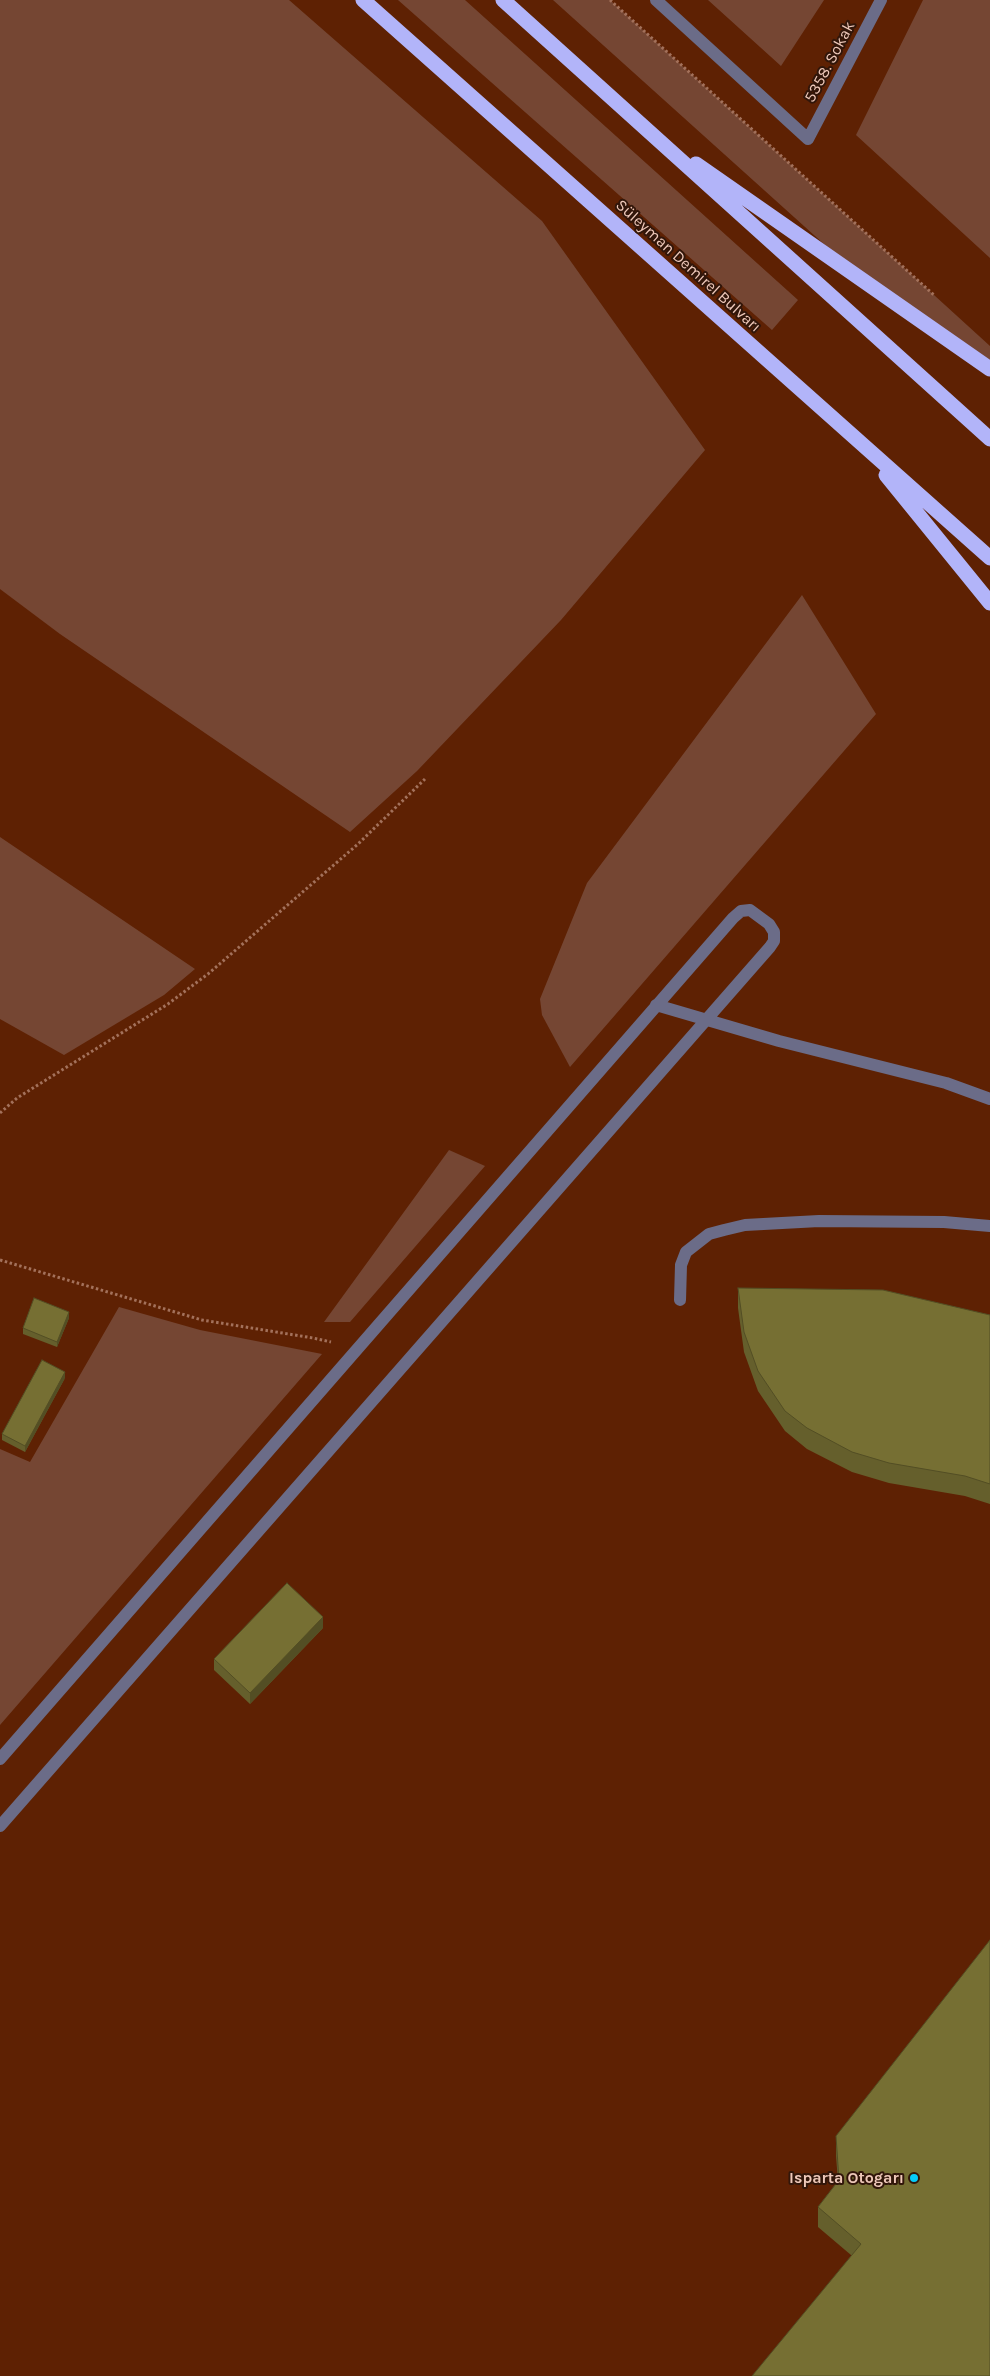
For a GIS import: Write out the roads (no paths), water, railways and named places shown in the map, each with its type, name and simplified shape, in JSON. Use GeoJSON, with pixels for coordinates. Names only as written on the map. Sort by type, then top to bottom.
{"type":"FeatureCollection","features":[{"type":"Feature","properties":{"kind":"highway","name":"Süleyman Demirel Bulvarı"},"geometry":{"type":"LineString","coordinates":[[362,0],[990,558]]}},
{"type":"Feature","properties":{"kind":"highway"},"geometry":{"type":"LineString","coordinates":[[503,0],[990,440]]}},
{"type":"Feature","properties":{"kind":"highway"},"geometry":{"type":"LineString","coordinates":[[642,126],[990,370]]}},
{"type":"Feature","properties":{"kind":"highway"},"geometry":{"type":"LineString","coordinates":[[860,443],[990,603]]}},
{"type":"Feature","properties":{"kind":"street","name":"5358. Sokak"},"geometry":{"type":"LineString","coordinates":[[656,0],[808,139],[881,0]]}},
{"type":"Feature","properties":{"kind":"street"},"geometry":{"type":"LineString","coordinates":[[0,1758],[733,918],[741,911],[750,910],[769,924],[774,932],[774,940],[706,1021],[0,1826]]}},
{"type":"Feature","properties":{"kind":"street"},"geometry":{"type":"LineString","coordinates":[[656,1005],[706,1021],[946,1083],[990,1100]]}},
{"type":"Feature","properties":{"kind":"street"},"geometry":{"type":"LineString","coordinates":[[680,1300],[681,1265],[686,1252],[710,1234],[724,1230],[745,1225],[819,1220],[944,1222],[990,1226]]}},
{"type":"Feature","properties":{"kind":"place","name":"Isparta Otogarı"},"geometry":{"type":"Point","coordinates":[914,2178]}}]}
